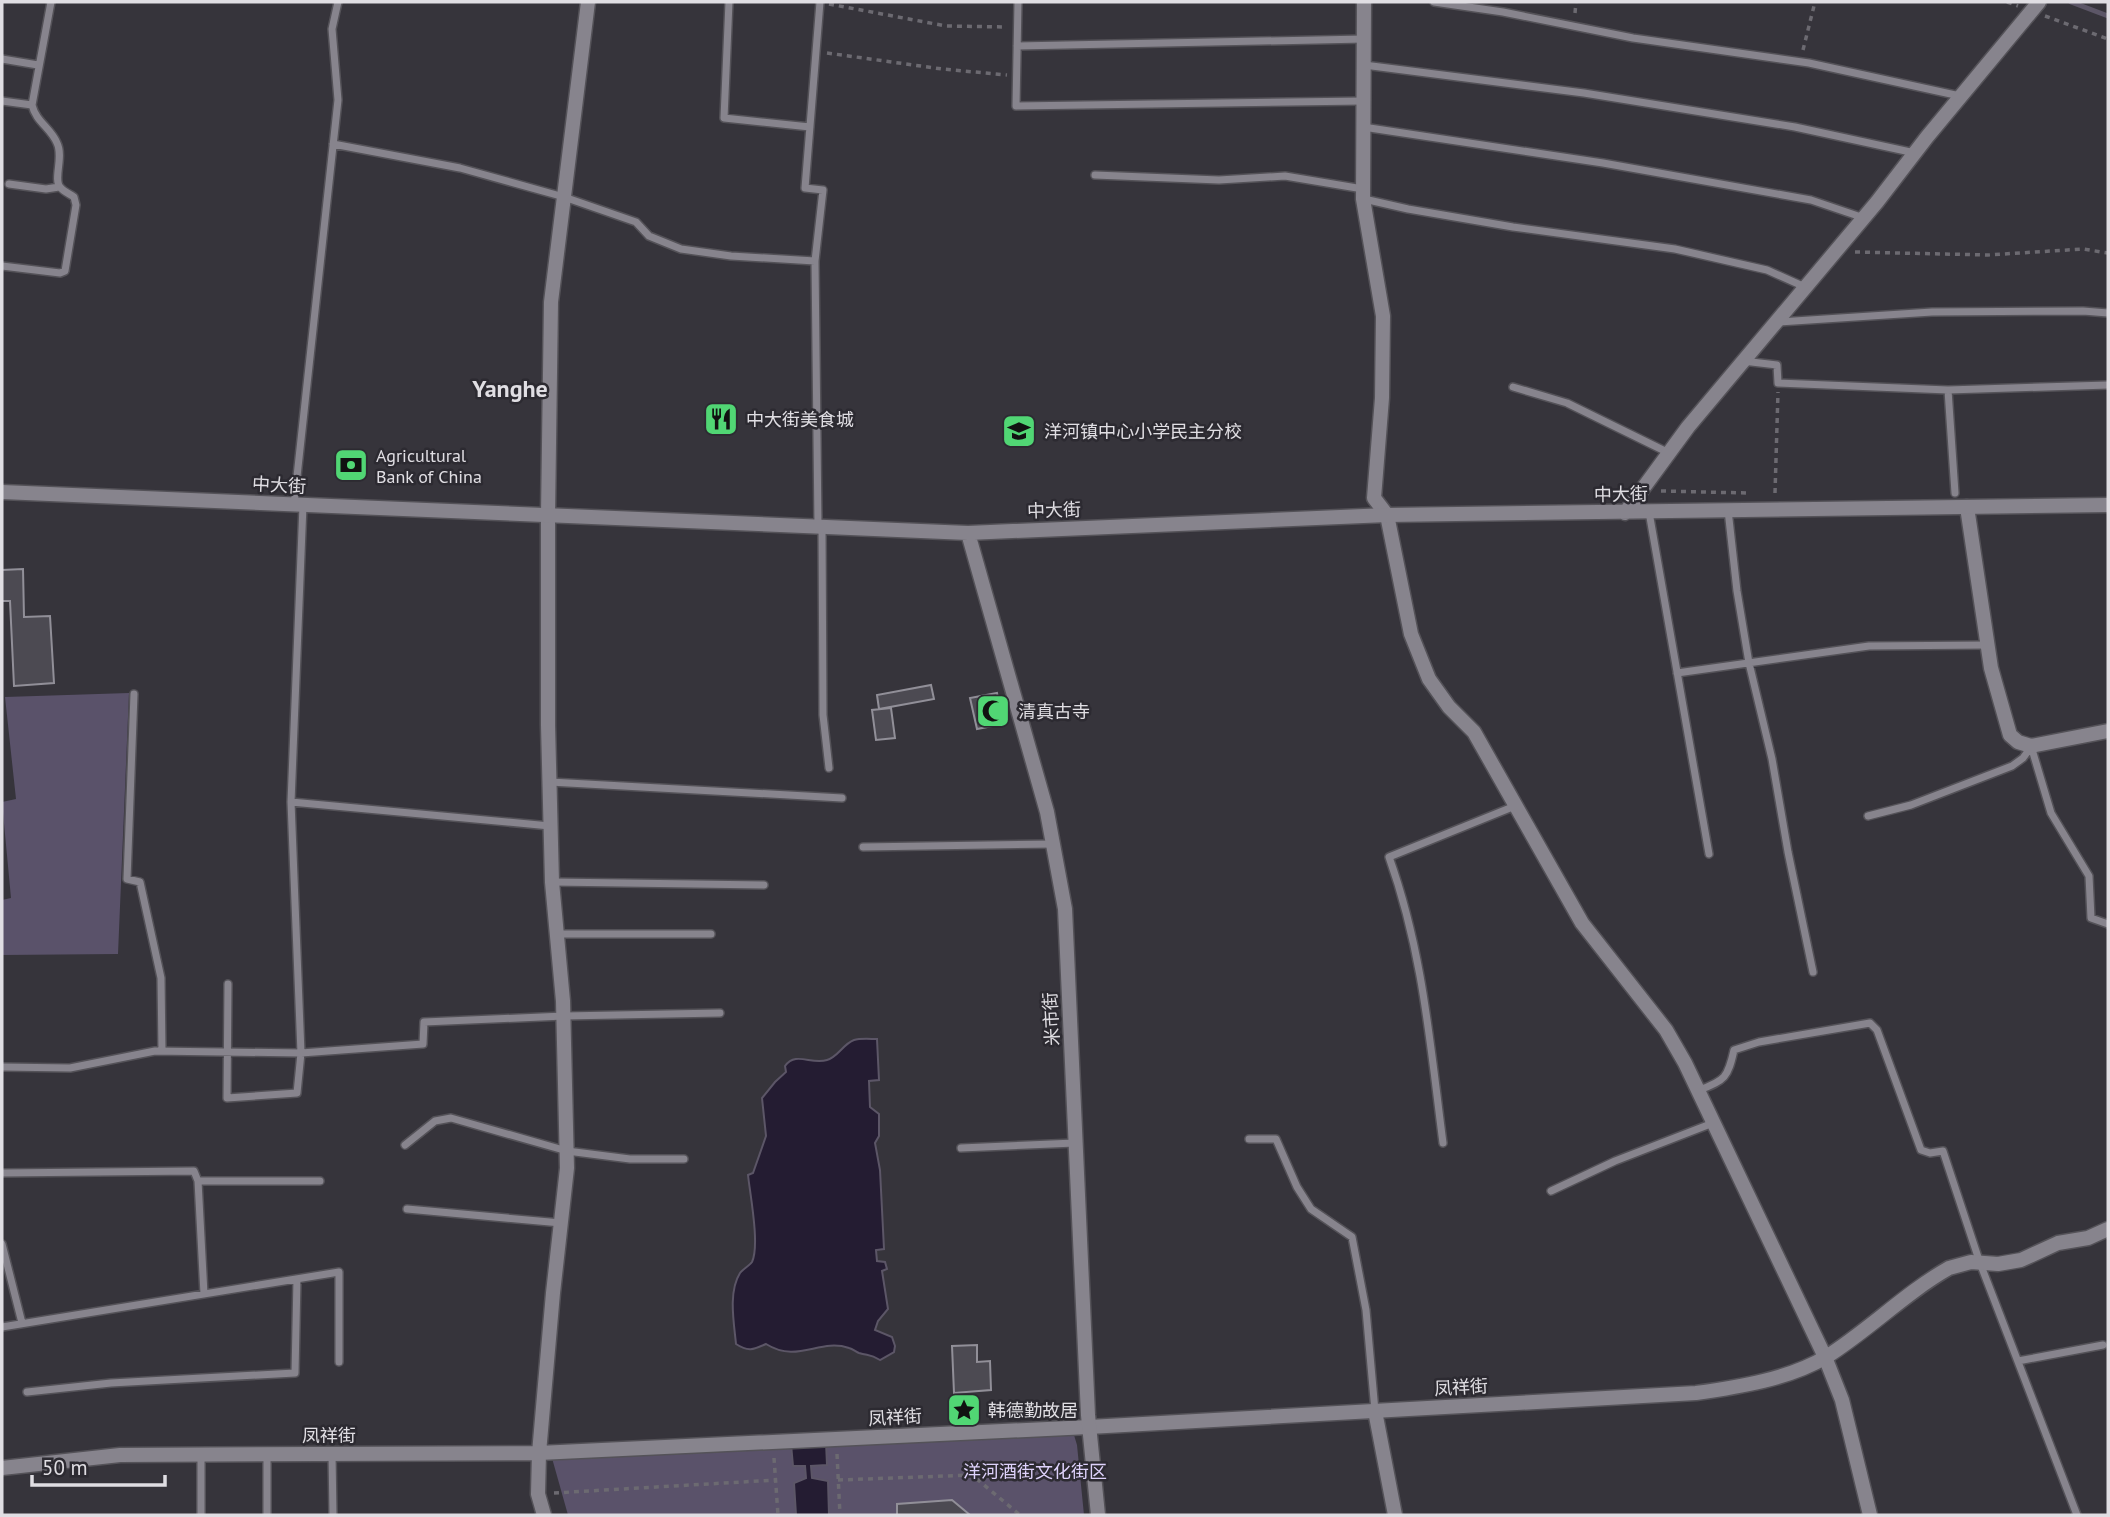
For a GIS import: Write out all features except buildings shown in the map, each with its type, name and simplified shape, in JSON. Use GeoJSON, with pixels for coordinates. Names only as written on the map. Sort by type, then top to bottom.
{"type":"FeatureCollection","features":[{"type":"Feature","properties":{"kind":"street"},"geometry":{"type":"LineString","coordinates":[[544,1515],[538,1494],[539,1453],[567,1168],[564,1016],[552,882],[550,826],[548,516],[551,302],[587,2]]}},
{"type":"Feature","properties":{"kind":"street"},"geometry":{"type":"LineString","coordinates":[[1364,2],[1363,194],[1383,316],[1382,398],[1374,498],[1387,515],[1411,634],[1429,679],[1449,707],[1474,732],[1582,923],[1666,1030],[1699,1090],[1825,1357],[1842,1400],[1870,1515]]}},
{"type":"Feature","properties":{"kind":"street"},"geometry":{"type":"LineString","coordinates":[[1625,513],[1668,453],[1864,218],[2035,6]]}},
{"type":"Feature","properties":{"kind":"street","name":"中大街"},"geometry":{"type":"LineString","coordinates":[[2,492],[968,533],[1387,515],[2108,505]]}},
{"type":"Feature","properties":{"kind":"street"},"geometry":{"type":"LineString","coordinates":[[1966,507],[1991,668],[2010,735],[2018,742],[2031,746],[2108,731]]}},
{"type":"Feature","properties":{"kind":"street","name":"米市街"},"geometry":{"type":"LineString","coordinates":[[968,533],[1025,729],[1054,844],[1065,909],[1089,1427],[1098,1515]]}},
{"type":"Feature","properties":{"kind":"street","name":"凤祥街"},"geometry":{"type":"LineString","coordinates":[[2,1468],[120,1455],[539,1453],[772,1443],[1696,1393],[1736,1387],[1796,1370],[1825,1357],[1949,1268],[2021,1260],[2058,1243],[2088,1238],[2108,1229]]}},
{"type":"Feature","properties":{"kind":"street"},"geometry":{"type":"LineString","coordinates":[[1375,1412],[1395,1515]]}},
{"type":"Feature","properties":{"kind":"lane"},"geometry":{"type":"LineString","coordinates":[[2,267],[60,273],[65,271],[76,205],[74,197],[59,187],[59,146],[34,116],[32,106],[51,2]]}},
{"type":"Feature","properties":{"kind":"lane"},"geometry":{"type":"LineString","coordinates":[[228,984],[227,1098],[297,1093],[301,1053],[291,802],[299,505],[338,100],[332,29],[338,2]]}},
{"type":"Feature","properties":{"kind":"lane"},"geometry":{"type":"LineString","coordinates":[[729,2],[724,118],[810,127]]}},
{"type":"Feature","properties":{"kind":"lane"},"geometry":{"type":"LineString","coordinates":[[820,2],[805,188],[823,190],[815,261],[824,715],[830,768]]}},
{"type":"Feature","properties":{"kind":"lane"},"geometry":{"type":"LineString","coordinates":[[1018,2],[1016,106],[1363,101]]}},
{"type":"Feature","properties":{"kind":"lane"},"geometry":{"type":"LineString","coordinates":[[1434,2],[1503,12],[1633,38],[1800,62],[1961,97]]}},
{"type":"Feature","properties":{"kind":"lane"},"geometry":{"type":"LineString","coordinates":[[1017,46],[1364,39]]}},
{"type":"Feature","properties":{"kind":"lane"},"geometry":{"type":"LineString","coordinates":[[2,59],[38,65]]}},
{"type":"Feature","properties":{"kind":"lane"},"geometry":{"type":"LineString","coordinates":[[1364,65],[1624,99],[1795,127],[1915,153]]}},
{"type":"Feature","properties":{"kind":"lane"},"geometry":{"type":"LineString","coordinates":[[2,102],[32,106]]}},
{"type":"Feature","properties":{"kind":"lane"},"geometry":{"type":"LineString","coordinates":[[1363,127],[1603,163],[1811,200],[1864,218]]}},
{"type":"Feature","properties":{"kind":"lane"},"geometry":{"type":"LineString","coordinates":[[333,144],[460,168],[564,197],[636,222],[649,236],[681,249],[731,256],[815,261]]}},
{"type":"Feature","properties":{"kind":"lane"},"geometry":{"type":"LineString","coordinates":[[1096,175],[1219,180],[1285,176],[1363,194],[1408,209],[1513,227],[1675,249],[1767,270],[1805,287]]}},
{"type":"Feature","properties":{"kind":"lane"},"geometry":{"type":"LineString","coordinates":[[9,184],[46,189],[59,187]]}},
{"type":"Feature","properties":{"kind":"lane"},"geometry":{"type":"LineString","coordinates":[[1774,323],[1932,312],[2083,310],[2108,313]]}},
{"type":"Feature","properties":{"kind":"lane"},"geometry":{"type":"LineString","coordinates":[[1743,361],[1777,365],[1778,383],[1948,390],[2108,385]]}},
{"type":"Feature","properties":{"kind":"lane"},"geometry":{"type":"LineString","coordinates":[[1513,387],[1567,403],[1668,453]]}},
{"type":"Feature","properties":{"kind":"lane"},"geometry":{"type":"LineString","coordinates":[[1948,390],[1955,493]]}},
{"type":"Feature","properties":{"kind":"lane"},"geometry":{"type":"LineString","coordinates":[[1727,510],[1749,663],[1772,759],[1813,972]]}},
{"type":"Feature","properties":{"kind":"lane"},"geometry":{"type":"LineString","coordinates":[[1649,512],[1709,854]]}},
{"type":"Feature","properties":{"kind":"lane"},"geometry":{"type":"LineString","coordinates":[[1677,673],[1869,646],[1987,645]]}},
{"type":"Feature","properties":{"kind":"lane"},"geometry":{"type":"LineString","coordinates":[[134,694],[127,879],[140,882],[161,978],[162,1051]]}},
{"type":"Feature","properties":{"kind":"lane"},"geometry":{"type":"LineString","coordinates":[[1868,816],[1910,805],[2012,766],[2023,758],[2031,746]]}},
{"type":"Feature","properties":{"kind":"lane"},"geometry":{"type":"LineString","coordinates":[[2031,746],[2051,813],[2089,876],[2091,918],[2108,923]]}},
{"type":"Feature","properties":{"kind":"lane"},"geometry":{"type":"LineString","coordinates":[[550,782],[842,798]]}},
{"type":"Feature","properties":{"kind":"lane"},"geometry":{"type":"LineString","coordinates":[[291,802],[550,826]]}},
{"type":"Feature","properties":{"kind":"lane"},"geometry":{"type":"LineString","coordinates":[[1443,1143],[1420,966],[1405,902],[1389,857],[1516,805]]}},
{"type":"Feature","properties":{"kind":"lane"},"geometry":{"type":"LineString","coordinates":[[863,848],[1054,844]]}},
{"type":"Feature","properties":{"kind":"lane"},"geometry":{"type":"LineString","coordinates":[[552,882],[764,885]]}},
{"type":"Feature","properties":{"kind":"lane"},"geometry":{"type":"LineString","coordinates":[[557,934],[711,934]]}},
{"type":"Feature","properties":{"kind":"lane"},"geometry":{"type":"LineString","coordinates":[[2,1067],[71,1068],[162,1051],[301,1053],[423,1044],[424,1022],[720,1013]]}},
{"type":"Feature","properties":{"kind":"lane"},"geometry":{"type":"LineString","coordinates":[[1699,1090],[1718,1084],[1728,1075],[1734,1051],[1759,1042],[1870,1023],[1877,1030],[1921,1150],[1930,1153],[1944,1151],[1980,1263],[2077,1515]]}},
{"type":"Feature","properties":{"kind":"lane"},"geometry":{"type":"LineString","coordinates":[[405,1145],[435,1121],[451,1118],[567,1151],[630,1159],[684,1159]]}},
{"type":"Feature","properties":{"kind":"lane"},"geometry":{"type":"LineString","coordinates":[[1551,1191],[1615,1161],[1714,1123]]}},
{"type":"Feature","properties":{"kind":"lane"},"geometry":{"type":"LineString","coordinates":[[1249,1139],[1276,1139],[1297,1186],[1311,1209],[1352,1237],[1367,1310],[1375,1412]]}},
{"type":"Feature","properties":{"kind":"lane"},"geometry":{"type":"LineString","coordinates":[[961,1148],[1076,1143]]}},
{"type":"Feature","properties":{"kind":"lane"},"geometry":{"type":"LineString","coordinates":[[2,1173],[194,1171],[198,1181],[204,1294]]}},
{"type":"Feature","properties":{"kind":"lane"},"geometry":{"type":"LineString","coordinates":[[198,1181],[320,1181]]}},
{"type":"Feature","properties":{"kind":"lane"},"geometry":{"type":"LineString","coordinates":[[407,1209],[561,1223]]}},
{"type":"Feature","properties":{"kind":"lane"},"geometry":{"type":"LineString","coordinates":[[2,1244],[22,1323]]}},
{"type":"Feature","properties":{"kind":"lane"},"geometry":{"type":"LineString","coordinates":[[2,1327],[339,1272],[339,1362]]}},
{"type":"Feature","properties":{"kind":"lane"},"geometry":{"type":"LineString","coordinates":[[27,1392],[111,1383],[295,1373],[296,1279]]}},
{"type":"Feature","properties":{"kind":"lane"},"geometry":{"type":"LineString","coordinates":[[2018,1360],[2103,1345]]}},
{"type":"Feature","properties":{"kind":"lane"},"geometry":{"type":"LineString","coordinates":[[537,1515],[539,1453]]}},
{"type":"Feature","properties":{"kind":"lane"},"geometry":{"type":"LineString","coordinates":[[332,1454],[333,1515]]}},
{"type":"Feature","properties":{"kind":"lane"},"geometry":{"type":"LineString","coordinates":[[201,1455],[201,1515]]}},
{"type":"Feature","properties":{"kind":"lane"},"geometry":{"type":"LineString","coordinates":[[267,1455],[267,1515]]}},
{"type":"Feature","properties":{"kind":"path"},"geometry":{"type":"LineString","coordinates":[[820,2],[946,26],[1017,28]]}},
{"type":"Feature","properties":{"kind":"path"},"geometry":{"type":"LineString","coordinates":[[1800,62],[1815,2]]}},
{"type":"Feature","properties":{"kind":"path"},"geometry":{"type":"LineString","coordinates":[[2007,2],[2035,6],[2108,39]]}},
{"type":"Feature","properties":{"kind":"path"},"geometry":{"type":"LineString","coordinates":[[816,51],[942,69],[1016,76]]}},
{"type":"Feature","properties":{"kind":"path"},"geometry":{"type":"LineString","coordinates":[[1836,251],[1988,255],[2083,249],[2108,253]]}},
{"type":"Feature","properties":{"kind":"path"},"geometry":{"type":"LineString","coordinates":[[1775,493],[1778,383]]}},
{"type":"Feature","properties":{"kind":"path"},"geometry":{"type":"LineString","coordinates":[[837,1439],[840,1515]]}},
{"type":"Feature","properties":{"kind":"path"},"geometry":{"type":"LineString","coordinates":[[772,1443],[778,1515]]}},
{"type":"Feature","properties":{"kind":"path"},"geometry":{"type":"LineString","coordinates":[[838,1479],[972,1475],[1020,1515]]}},
{"type":"Feature","properties":{"kind":"path"},"geometry":{"type":"LineString","coordinates":[[538,1494],[776,1480]]}},
{"type":"Feature","properties":{"kind":"green space"},"geometry":{"type":"Polygon","coordinates":[[[129,693],[118,954],[2,955],[2,900],[11,898],[2,802],[16,799],[5,697],[129,693]]]}},
{"type":"Feature","properties":{"kind":"green space","name":"洋河酒街文化街区"},"geometry":{"type":"Polygon","coordinates":[[[1071,1425],[1077,1445],[1084,1515],[568,1515],[550,1451],[1071,1425]]]}},
{"type":"Feature","properties":{"kind":"shaded area"},"geometry":{"type":"Polygon","coordinates":[[[877,1039],[879,1080],[869,1081],[870,1107],[879,1114],[879,1136],[875,1143],[880,1170],[884,1249],[876,1250],[877,1261],[885,1262],[887,1269],[882,1271],[888,1309],[878,1321],[875,1330],[892,1337],[894,1352],[880,1360],[838,1346],[788,1352],[766,1344],[754,1349],[744,1348],[736,1344],[733,1298],[736,1281],[752,1262],[754,1254],[755,1232],[748,1175],[753,1173],[766,1136],[762,1098],[786,1072],[785,1066],[794,1059],[827,1060],[854,1040],[877,1039]]]}},
{"type":"Feature","properties":{"kind":"shaded area"},"geometry":{"type":"Polygon","coordinates":[[[826,1442],[827,1465],[811,1466],[812,1478],[828,1481],[829,1515],[796,1515],[794,1483],[806,1478],[805,1466],[793,1466],[791,1444],[826,1442]]]}},
{"type":"Feature","properties":{"kind":"waterway"},"geometry":{"type":"LineString","coordinates":[[2071,2],[2108,16]]}},
{"type":"Feature","properties":{"kind":"place","name":"中大街美食城"},"geometry":{"type":"Point","coordinates":[721,419]}},
{"type":"Feature","properties":{"kind":"place","name":"洋河镇中心小学民主分校"},"geometry":{"type":"Point","coordinates":[1019,431]}},
{"type":"Feature","properties":{"kind":"place","name":"Agricultural Bank of China"},"geometry":{"type":"Point","coordinates":[351,465]}},
{"type":"Feature","properties":{"kind":"place","name":"清真古寺"},"geometry":{"type":"Point","coordinates":[993,711]}},
{"type":"Feature","properties":{"kind":"place","name":"韩德勤故居"},"geometry":{"type":"Point","coordinates":[964,1410]}},
{"type":"Feature","properties":{"kind":"district","name":"Yanghe"},"geometry":{"type":"Point","coordinates":[510,388]}}]}
